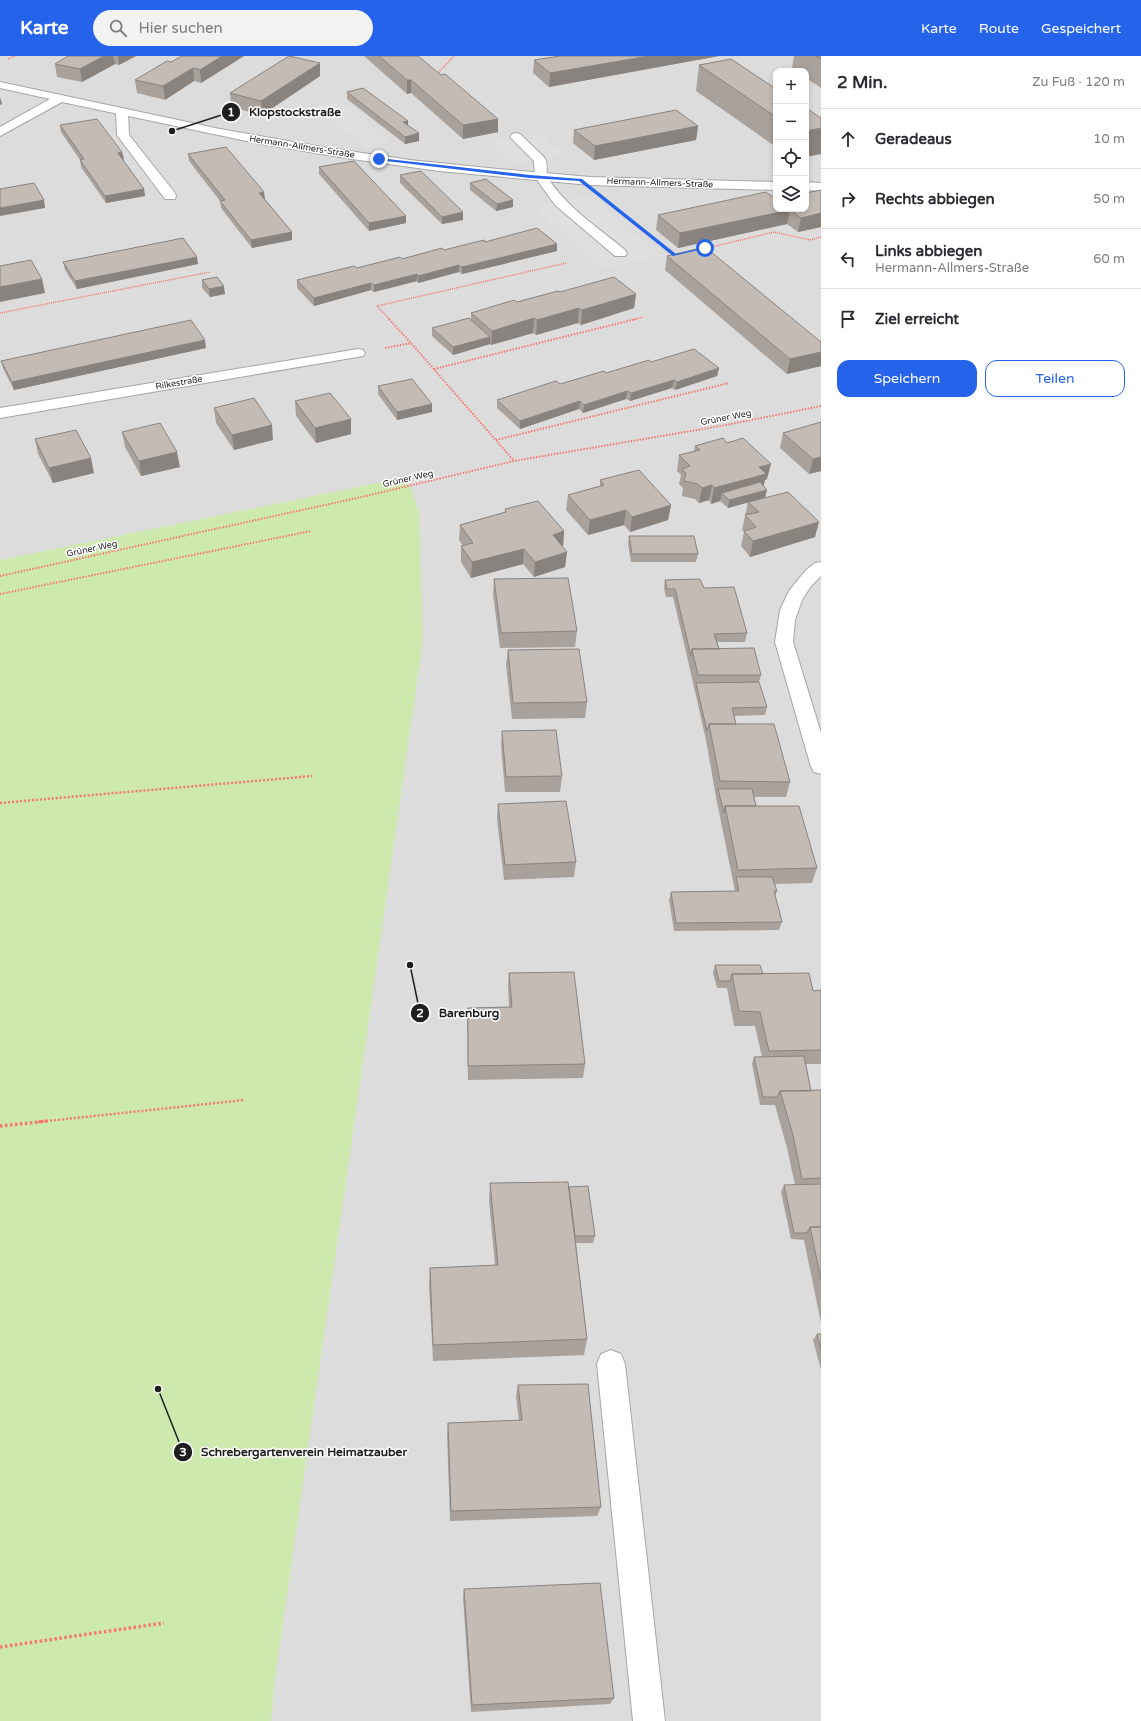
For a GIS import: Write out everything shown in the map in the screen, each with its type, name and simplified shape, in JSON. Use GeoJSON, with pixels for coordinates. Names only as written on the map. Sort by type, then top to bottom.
{"type":"FeatureCollection","features":[{"type":"Feature","properties":{"kind":"street","name":"Hermann-Allmers-Straße"},"geometry":{"type":"LineString","coordinates":[[0,85],[183,126],[292,146],[379,159],[580,180],[773,186]]}},
{"type":"Feature","properties":{"kind":"street"},"geometry":{"type":"LineString","coordinates":[[0,132],[60,98]]}},
{"type":"Feature","properties":{"kind":"street"},"geometry":{"type":"LineString","coordinates":[[122,112],[122,135],[170,196]]}},
{"type":"Feature","properties":{"kind":"street"},"geometry":{"type":"LineString","coordinates":[[516,138],[540,160],[541,177],[560,202],[620,253]]}},
{"type":"Feature","properties":{"kind":"street"},"geometry":{"type":"LineString","coordinates":[[809,186],[821,187]]}},
{"type":"Feature","properties":{"kind":"street","name":"Rilkestraße"},"geometry":{"type":"LineString","coordinates":[[0,413],[358,353]]}},
{"type":"Feature","properties":{"kind":"street"},"geometry":{"type":"LineString","coordinates":[[821,567],[804,582],[790,605],[784,625],[784,642],[817,738],[821,767]]}},
{"type":"Feature","properties":{"kind":"street"},"geometry":{"type":"LineString","coordinates":[[611,1364],[649,1721]]}},
{"type":"Feature","properties":{"kind":"path"},"geometry":{"type":"LineString","coordinates":[[443,78],[438,73],[454,56]]}},
{"type":"Feature","properties":{"kind":"path"},"geometry":{"type":"LineString","coordinates":[[580,180],[675,255]]}},
{"type":"Feature","properties":{"kind":"path"},"geometry":{"type":"LineString","coordinates":[[697,250],[774,232],[810,240],[821,237]]}},
{"type":"Feature","properties":{"kind":"path"},"geometry":{"type":"LineString","coordinates":[[705,248],[711,253]]}},
{"type":"Feature","properties":{"kind":"path"},"geometry":{"type":"LineString","coordinates":[[514,461],[377,306],[566,263]]}},
{"type":"Feature","properties":{"kind":"path"},"geometry":{"type":"LineString","coordinates":[[0,313],[210,272]]}},
{"type":"Feature","properties":{"kind":"path"},"geometry":{"type":"LineString","coordinates":[[434,369],[644,317]]}},
{"type":"Feature","properties":{"kind":"path"},"geometry":{"type":"LineString","coordinates":[[358,353],[411,343]]}},
{"type":"Feature","properties":{"kind":"path"},"geometry":{"type":"LineString","coordinates":[[496,440],[729,383]]}},
{"type":"Feature","properties":{"kind":"path","name":"Grüner Weg"},"geometry":{"type":"LineString","coordinates":[[0,576],[366,496],[514,461],[726,425],[821,406]]}},
{"type":"Feature","properties":{"kind":"path"},"geometry":{"type":"LineString","coordinates":[[0,594],[311,532]]}},
{"type":"Feature","properties":{"kind":"path"},"geometry":{"type":"LineString","coordinates":[[0,803],[312,776]]}},
{"type":"Feature","properties":{"kind":"path"},"geometry":{"type":"LineString","coordinates":[[0,1126],[244,1100]]}},
{"type":"Feature","properties":{"kind":"path"},"geometry":{"type":"LineString","coordinates":[[0,1647],[164,1623]]}},
{"type":"Feature","properties":{"kind":"shaded area"},"geometry":{"type":"Polygon","coordinates":[[[0,56],[821,56],[821,1721],[0,1721],[0,56]]]}},
{"type":"Feature","properties":{"kind":"shaded area"},"geometry":{"type":"Polygon","coordinates":[[[339,101],[391,143],[367,148],[316,106],[339,101]]]}},
{"type":"Feature","properties":{"kind":"shaded area"},"geometry":{"type":"Polygon","coordinates":[[[539,133],[565,155],[514,164],[489,142],[539,133]]]}},
{"type":"Feature","properties":{"kind":"shaded area"},"geometry":{"type":"Polygon","coordinates":[[[588,196],[660,256],[605,269],[534,208],[588,196]]]}},
{"type":"Feature","properties":{"kind":"green space"},"geometry":{"type":"Polygon","coordinates":[[[402,478],[410,486],[419,512],[423,640],[275,1680],[271,1721],[0,1721],[0,560],[402,478]]]}},
{"type":"Feature","properties":{"kind":"building"},"geometry":{"type":"Polygon","coordinates":[[[68,56],[104,56],[80,69],[55,64],[68,56]]]}},
{"type":"Feature","properties":{"kind":"building"},"geometry":{"type":"Polygon","coordinates":[[[182,56],[222,56],[200,70],[193,68],[163,86],[135,80],[167,61],[171,62],[182,56]]]}},
{"type":"Feature","properties":{"kind":"building"},"geometry":{"type":"Polygon","coordinates":[[[289,56],[320,63],[261,101],[230,93],[289,56]]]}},
{"type":"Feature","properties":{"kind":"building"},"geometry":{"type":"Polygon","coordinates":[[[379,56],[418,56],[441,75],[445,74],[498,119],[463,125],[411,80],[407,80],[379,56]]]}},
{"type":"Feature","properties":{"kind":"building"},"geometry":{"type":"Polygon","coordinates":[[[560,56],[649,56],[550,73],[534,60],[560,56]]]}},
{"type":"Feature","properties":{"kind":"building"},"geometry":{"type":"Polygon","coordinates":[[[731,59],[773,87],[773,115],[699,65],[731,59]]]}},
{"type":"Feature","properties":{"kind":"building"},"geometry":{"type":"Polygon","coordinates":[[[363,88],[408,121],[403,122],[419,133],[405,137],[347,92],[363,88]]]}},
{"type":"Feature","properties":{"kind":"building"},"geometry":{"type":"Polygon","coordinates":[[[676,110],[698,126],[595,146],[574,130],[676,110]]]}},
{"type":"Feature","properties":{"kind":"building"},"geometry":{"type":"Polygon","coordinates":[[[809,110],[821,118],[821,128],[809,130],[809,110]]]}},
{"type":"Feature","properties":{"kind":"building"},"geometry":{"type":"Polygon","coordinates":[[[97,119],[122,152],[118,153],[144,189],[105,196],[80,160],[84,159],[60,125],[97,119]]]}},
{"type":"Feature","properties":{"kind":"building"},"geometry":{"type":"Polygon","coordinates":[[[226,147],[264,192],[259,193],[292,232],[251,240],[220,201],[225,200],[188,154],[226,147]]]}},
{"type":"Feature","properties":{"kind":"building"},"geometry":{"type":"Polygon","coordinates":[[[354,161],[406,216],[369,223],[319,167],[354,161]]]}},
{"type":"Feature","properties":{"kind":"building"},"geometry":{"type":"Polygon","coordinates":[[[421,171],[463,212],[442,217],[400,175],[421,171]]]}},
{"type":"Feature","properties":{"kind":"building"},"geometry":{"type":"Polygon","coordinates":[[[486,179],[513,200],[497,204],[470,183],[486,179]]]}},
{"type":"Feature","properties":{"kind":"building"},"geometry":{"type":"Polygon","coordinates":[[[34,183],[44,200],[0,208],[0,189],[34,183]]]}},
{"type":"Feature","properties":{"kind":"building"},"geometry":{"type":"Polygon","coordinates":[[[821,190],[821,213],[801,218],[793,212],[809,212],[809,192],[821,190]]]}},
{"type":"Feature","properties":{"kind":"building"},"geometry":{"type":"Polygon","coordinates":[[[766,192],[773,197],[773,212],[780,212],[680,233],[658,215],[766,192]]]}},
{"type":"Feature","properties":{"kind":"building"},"geometry":{"type":"Polygon","coordinates":[[[537,228],[557,244],[462,267],[459,265],[418,276],[417,274],[374,285],[371,283],[314,298],[297,280],[354,266],[357,268],[400,257],[402,259],[442,248],[444,250],[484,240],[485,242],[537,228]]]}},
{"type":"Feature","properties":{"kind":"building"},"geometry":{"type":"Polygon","coordinates":[[[183,238],[197,257],[75,281],[63,262],[183,238]]]}},
{"type":"Feature","properties":{"kind":"building"},"geometry":{"type":"Polygon","coordinates":[[[705,247],[821,342],[821,352],[790,359],[667,256],[705,247]]]}},
{"type":"Feature","properties":{"kind":"building"},"geometry":{"type":"Polygon","coordinates":[[[31,260],[42,279],[0,287],[0,266],[31,260]]]}},
{"type":"Feature","properties":{"kind":"building"},"geometry":{"type":"Polygon","coordinates":[[[217,277],[224,286],[209,289],[202,280],[217,277]]]}},
{"type":"Feature","properties":{"kind":"building"},"geometry":{"type":"Polygon","coordinates":[[[614,277],[636,294],[582,310],[579,308],[537,320],[534,318],[492,331],[471,313],[514,300],[517,302],[614,277]]]}},
{"type":"Feature","properties":{"kind":"building"},"geometry":{"type":"Polygon","coordinates":[[[469,318],[490,337],[453,347],[432,328],[469,318]]]}},
{"type":"Feature","properties":{"kind":"building"},"geometry":{"type":"Polygon","coordinates":[[[191,320],[205,340],[12,382],[1,361],[191,320]]]}},
{"type":"Feature","properties":{"kind":"building"},"geometry":{"type":"Polygon","coordinates":[[[694,349],[719,368],[677,382],[674,380],[631,393],[627,391],[584,405],[580,401],[520,421],[497,400],[556,381],[560,384],[604,371],[606,373],[649,360],[651,362],[694,349]]]}},
{"type":"Feature","properties":{"kind":"building"},"geometry":{"type":"Polygon","coordinates":[[[412,379],[432,404],[397,412],[378,386],[412,379]]]}},
{"type":"Feature","properties":{"kind":"building"},"geometry":{"type":"Polygon","coordinates":[[[330,393],[351,419],[315,428],[295,401],[330,393]]]}},
{"type":"Feature","properties":{"kind":"building"},"geometry":{"type":"Polygon","coordinates":[[[254,398],[272,425],[232,435],[214,408],[254,398]]]}},
{"type":"Feature","properties":{"kind":"building"},"geometry":{"type":"Polygon","coordinates":[[[821,422],[821,457],[813,459],[783,433],[821,422]]]}},
{"type":"Feature","properties":{"kind":"building"},"geometry":{"type":"Polygon","coordinates":[[[160,423],[177,452],[139,461],[122,432],[160,423]]]}},
{"type":"Feature","properties":{"kind":"building"},"geometry":{"type":"Polygon","coordinates":[[[76,430],[91,458],[49,468],[35,439],[76,430]]]}},
{"type":"Feature","properties":{"kind":"building"},"geometry":{"type":"Polygon","coordinates":[[[723,438],[727,443],[743,438],[771,464],[759,467],[766,474],[714,488],[712,485],[702,488],[698,484],[684,481],[686,474],[682,469],[690,466],[679,455],[700,450],[695,446],[723,438]]]}},
{"type":"Feature","properties":{"kind":"building"},"geometry":{"type":"Polygon","coordinates":[[[639,470],[671,505],[632,517],[626,510],[590,520],[568,495],[604,485],[600,480],[639,470]]]}},
{"type":"Feature","properties":{"kind":"building"},"geometry":{"type":"Polygon","coordinates":[[[760,482],[767,490],[729,500],[722,493],[760,482]]]}},
{"type":"Feature","properties":{"kind":"building"},"geometry":{"type":"Polygon","coordinates":[[[788,492],[819,522],[753,541],[744,531],[756,527],[745,515],[759,512],[748,502],[788,492]]]}},
{"type":"Feature","properties":{"kind":"building"},"geometry":{"type":"Polygon","coordinates":[[[538,501],[564,531],[553,535],[567,552],[535,562],[524,549],[472,562],[461,546],[473,543],[460,525],[506,512],[505,509],[538,501]]]}},
{"type":"Feature","properties":{"kind":"building"},"geometry":{"type":"Polygon","coordinates":[[[629,536],[694,536],[698,554],[632,554],[629,536]]]}},
{"type":"Feature","properties":{"kind":"building"},"geometry":{"type":"Polygon","coordinates":[[[568,578],[577,631],[501,633],[494,579],[568,578]]]}},
{"type":"Feature","properties":{"kind":"building"},"geometry":{"type":"Polygon","coordinates":[[[700,579],[704,588],[734,587],[747,633],[714,634],[719,649],[692,649],[691,656],[675,589],[667,589],[665,580],[700,579]]]}},
{"type":"Feature","properties":{"kind":"building"},"geometry":{"type":"Polygon","coordinates":[[[754,648],[761,675],[698,675],[692,649],[754,648]]]}},
{"type":"Feature","properties":{"kind":"building"},"geometry":{"type":"Polygon","coordinates":[[[579,649],[587,702],[513,703],[508,650],[579,649]]]}},
{"type":"Feature","properties":{"kind":"building"},"geometry":{"type":"Polygon","coordinates":[[[759,682],[767,707],[732,708],[736,724],[709,724],[707,731],[696,683],[759,682]]]}},
{"type":"Feature","properties":{"kind":"building"},"geometry":{"type":"Polygon","coordinates":[[[709,724],[774,724],[790,782],[720,781],[709,724]]]}},
{"type":"Feature","properties":{"kind":"building"},"geometry":{"type":"Polygon","coordinates":[[[556,730],[562,776],[506,777],[502,731],[556,730]]]}},
{"type":"Feature","properties":{"kind":"building"},"geometry":{"type":"Polygon","coordinates":[[[718,789],[752,789],[756,806],[725,806],[724,813],[718,789]]]}},
{"type":"Feature","properties":{"kind":"building"},"geometry":{"type":"Polygon","coordinates":[[[566,801],[576,862],[505,865],[498,804],[566,801]]]}},
{"type":"Feature","properties":{"kind":"building"},"geometry":{"type":"Polygon","coordinates":[[[725,806],[799,806],[817,868],[738,870],[725,806]]]}},
{"type":"Feature","properties":{"kind":"building"},"geometry":{"type":"Polygon","coordinates":[[[736,877],[772,877],[777,891],[774,891],[782,922],[676,923],[671,892],[739,891],[736,877]]]}},
{"type":"Feature","properties":{"kind":"building"},"geometry":{"type":"Polygon","coordinates":[[[715,965],[760,965],[763,974],[732,974],[730,981],[719,981],[715,965]]]}},
{"type":"Feature","properties":{"kind":"building"},"geometry":{"type":"Polygon","coordinates":[[[574,972],[585,1064],[468,1066],[468,1008],[512,1007],[509,973],[574,972]]]}},
{"type":"Feature","properties":{"kind":"building"},"geometry":{"type":"Polygon","coordinates":[[[809,973],[813,991],[821,990],[821,1050],[769,1051],[760,1012],[739,1011],[732,974],[809,973]]]}},
{"type":"Feature","properties":{"kind":"building"},"geometry":{"type":"Polygon","coordinates":[[[804,1056],[811,1091],[780,1091],[777,1097],[763,1097],[754,1057],[804,1056]]]}},
{"type":"Feature","properties":{"kind":"building"},"geometry":{"type":"Polygon","coordinates":[[[821,1090],[821,1178],[802,1179],[793,1135],[780,1091],[821,1090]]]}},
{"type":"Feature","properties":{"kind":"building"},"geometry":{"type":"Polygon","coordinates":[[[568,1182],[587,1339],[433,1345],[430,1268],[498,1265],[490,1183],[568,1182]]]}},
{"type":"Feature","properties":{"kind":"building"},"geometry":{"type":"Polygon","coordinates":[[[821,1184],[821,1227],[810,1227],[807,1233],[794,1233],[784,1185],[821,1184]]]}},
{"type":"Feature","properties":{"kind":"building"},"geometry":{"type":"Polygon","coordinates":[[[588,1186],[595,1236],[575,1236],[569,1187],[588,1186]]]}},
{"type":"Feature","properties":{"kind":"building"},"geometry":{"type":"Polygon","coordinates":[[[810,1227],[821,1227],[821,1279],[810,1227]]]}},
{"type":"Feature","properties":{"kind":"building"},"geometry":{"type":"Polygon","coordinates":[[[817,1334],[821,1334],[821,1350],[817,1334]]]}},
{"type":"Feature","properties":{"kind":"building"},"geometry":{"type":"Polygon","coordinates":[[[588,1384],[601,1507],[451,1511],[448,1423],[522,1420],[518,1385],[588,1384]]]}},
{"type":"Feature","properties":{"kind":"building"},"geometry":{"type":"Polygon","coordinates":[[[600,1583],[614,1698],[472,1705],[464,1589],[600,1583]]]}},
{"type":"Feature","properties":{"kind":"place","name":"Klopstockstraße"},"geometry":{"type":"Point","coordinates":[172,131]}},
{"type":"Feature","properties":{"kind":"place","name":"Barenburg"},"geometry":{"type":"Point","coordinates":[410,965]}},
{"type":"Feature","properties":{"kind":"place","name":"Schrebergartenverein Heimatzauber"},"geometry":{"type":"Point","coordinates":[158,1389]}},
{"type":"Feature","properties":{"kind":"route"},"geometry":{"type":"LineString","coordinates":[[379,159],[469,170],[580,180],[675,255],[705,248]]}}]}
